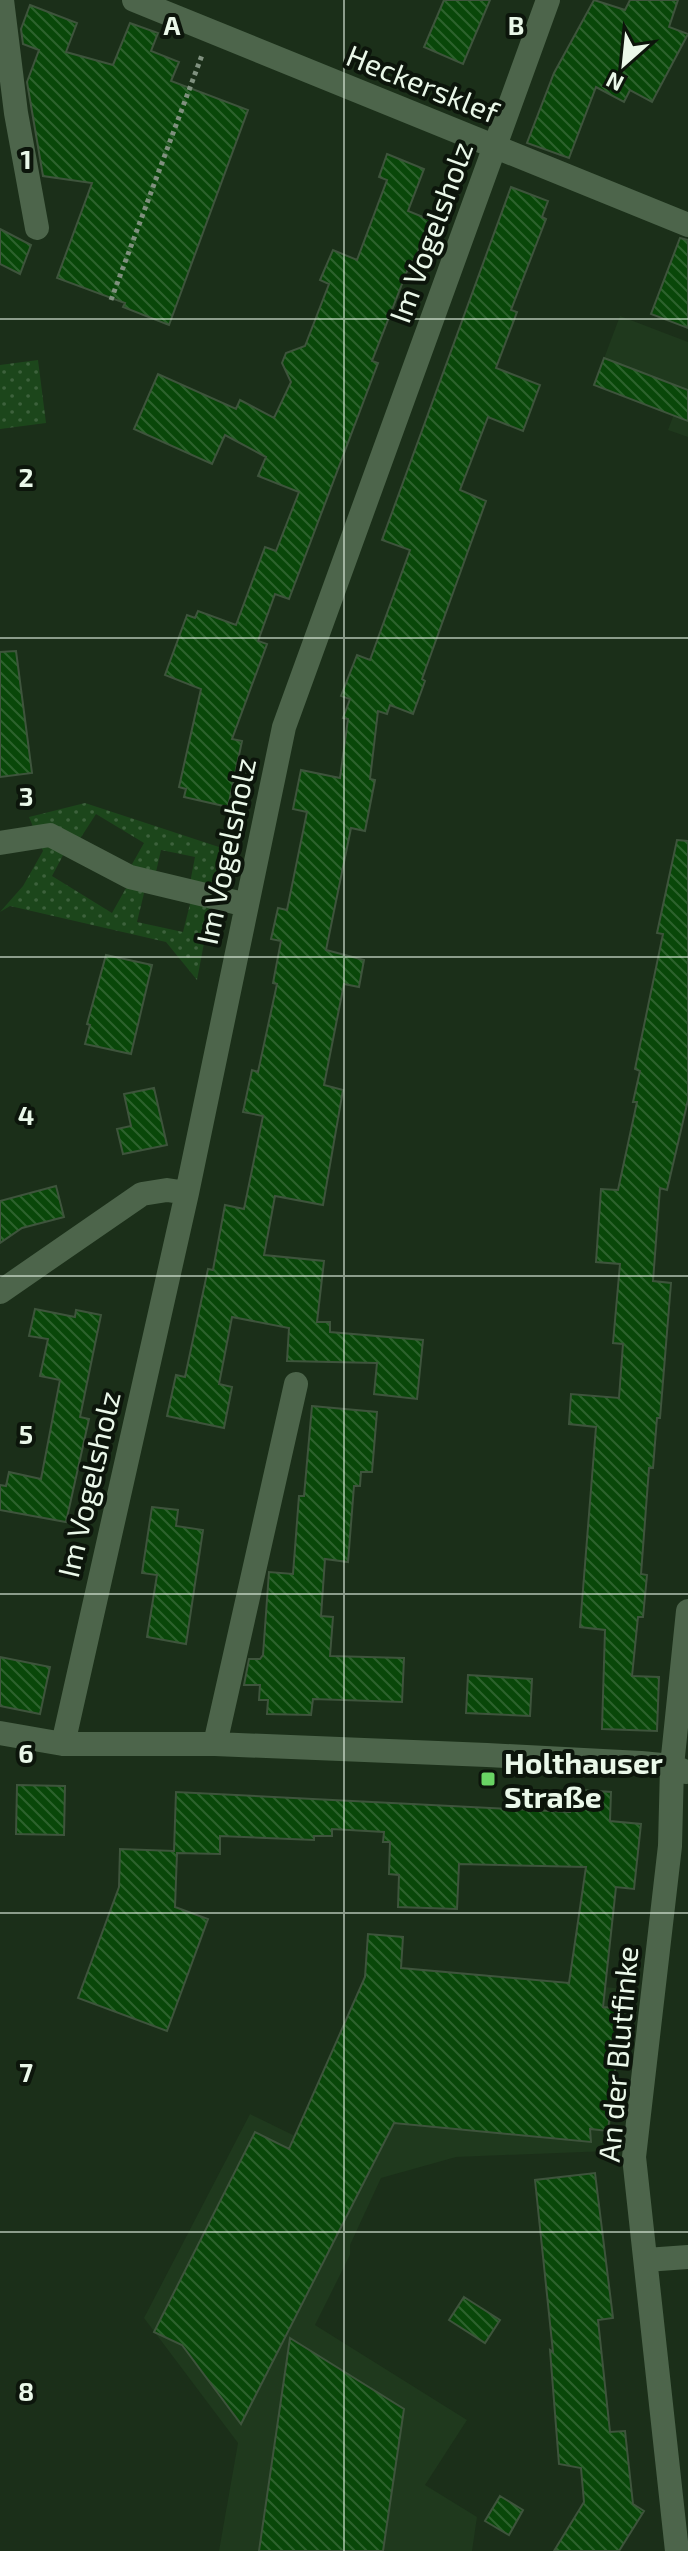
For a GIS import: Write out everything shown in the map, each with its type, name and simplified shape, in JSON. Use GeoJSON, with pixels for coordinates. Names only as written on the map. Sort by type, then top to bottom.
{"type":"FeatureCollection","features":[{"type":"Feature","properties":{"kind":"street"},"geometry":{"type":"LineString","coordinates":[[2,0],[16,113],[37,228]]}},
{"type":"Feature","properties":{"kind":"street","name":"Heckersklef"},"geometry":{"type":"LineString","coordinates":[[134,0],[688,225]]}},
{"type":"Feature","properties":{"kind":"street","name":"Im Vogelsholz"},"geometry":{"type":"LineString","coordinates":[[63,1744],[187,1193],[284,727],[548,0]]}},
{"type":"Feature","properties":{"kind":"street"},"geometry":{"type":"LineString","coordinates":[[0,843],[50,835],[130,877],[247,905]]}},
{"type":"Feature","properties":{"kind":"street"},"geometry":{"type":"LineString","coordinates":[[0,1292],[142,1194],[167,1190],[187,1193]]}},
{"type":"Feature","properties":{"kind":"street"},"geometry":{"type":"LineString","coordinates":[[215,1744],[296,1384]]}},
{"type":"Feature","properties":{"kind":"street","name":"An der Blutfinke"},"geometry":{"type":"LineString","coordinates":[[677,2551],[634,2157],[680,1770],[688,1611]]}},
{"type":"Feature","properties":{"kind":"street"},"geometry":{"type":"LineString","coordinates":[[0,1733],[63,1744],[215,1744],[680,1770]]}},
{"type":"Feature","properties":{"kind":"street"},"geometry":{"type":"LineString","coordinates":[[646,2260],[688,2257]]}},
{"type":"Feature","properties":{"kind":"path"},"geometry":{"type":"LineString","coordinates":[[111,300],[211,31]]}},
{"type":"Feature","properties":{"kind":"shaded area"},"geometry":{"type":"Polygon","coordinates":[[[620,316],[688,342],[688,437],[668,430],[674,414],[594,385],[620,316]]]}},
{"type":"Feature","properties":{"kind":"shaded area"},"geometry":{"type":"Polygon","coordinates":[[[38,360],[46,423],[0,429],[0,365],[38,360]]]}},
{"type":"Feature","properties":{"kind":"shaded area"},"geometry":{"type":"Polygon","coordinates":[[[85,803],[222,848],[213,894],[189,888],[195,857],[161,850],[153,885],[127,873],[144,843],[96,814],[76,845],[36,834],[29,817],[85,803]]]}},
{"type":"Feature","properties":{"kind":"shaded area"},"geometry":{"type":"Polygon","coordinates":[[[38,839],[68,846],[52,876],[112,913],[130,881],[146,885],[137,922],[183,932],[192,896],[212,901],[197,980],[166,942],[10,906],[0,912],[23,886],[43,851],[38,839]]]}},
{"type":"Feature","properties":{"kind":"shaded area"},"geometry":{"type":"Polygon","coordinates":[[[479,1974],[624,1989],[608,2151],[456,2157],[381,2178],[350,2245],[350,2255],[315,2325],[467,2420],[425,2485],[477,2517],[472,2551],[219,2551],[238,2443],[144,2318],[250,2114],[295,2136],[473,2041],[479,1974]]]}},
{"type":"Feature","properties":{"kind":"building"},"geometry":{"type":"Polygon","coordinates":[[[444,0],[490,0],[463,64],[424,47],[444,0]]]}},
{"type":"Feature","properties":{"kind":"building"},"geometry":{"type":"Polygon","coordinates":[[[594,0],[625,10],[630,0],[678,0],[669,27],[688,34],[652,102],[630,90],[624,102],[596,87],[569,158],[527,143],[554,73],[594,0]]]}},
{"type":"Feature","properties":{"kind":"building"},"geometry":{"type":"Polygon","coordinates":[[[30,5],[77,23],[66,52],[113,65],[130,23],[158,33],[151,51],[179,62],[171,81],[248,110],[169,325],[123,307],[125,303],[57,278],[92,183],[43,176],[27,82],[39,50],[23,44],[21,29],[30,5]]]}},
{"type":"Feature","properties":{"kind":"building"},"geometry":{"type":"Polygon","coordinates":[[[387,154],[424,169],[408,211],[433,221],[423,248],[420,247],[414,262],[411,261],[372,361],[378,363],[289,599],[275,594],[258,641],[267,644],[232,739],[242,741],[228,807],[184,797],[186,789],[179,787],[201,689],[165,675],[187,615],[195,618],[198,611],[236,625],[265,547],[276,551],[299,492],[258,476],[266,457],[225,435],[212,464],[134,429],[158,374],[236,409],[240,400],[274,418],[291,382],[282,363],[286,353],[305,346],[329,284],[320,280],[333,250],[357,260],[387,180],[379,177],[387,154]]]}},
{"type":"Feature","properties":{"kind":"building"},"geometry":{"type":"Polygon","coordinates":[[[511,187],[548,201],[542,217],[546,219],[511,310],[517,312],[496,368],[540,385],[523,431],[488,417],[460,490],[486,501],[422,679],[425,681],[413,714],[390,705],[387,714],[378,711],[370,779],[375,780],[365,831],[351,828],[326,950],[364,960],[359,987],[344,984],[324,1085],[343,1090],[323,1205],[275,1196],[264,1255],[324,1261],[317,1322],[330,1322],[330,1332],[423,1340],[417,1399],[374,1394],[377,1363],[287,1361],[289,1328],[232,1317],[219,1384],[232,1387],[224,1428],[167,1416],[176,1375],[185,1377],[208,1269],[213,1270],[225,1205],[244,1209],[263,1116],[243,1112],[252,1070],[258,1072],[277,984],[273,983],[281,941],[271,939],[278,908],[287,910],[307,812],[293,809],[301,770],[340,778],[348,719],[343,718],[350,699],[341,696],[357,655],[370,660],[410,550],[382,540],[511,187]]]}},
{"type":"Feature","properties":{"kind":"building"},"geometry":{"type":"Polygon","coordinates":[[[0,229],[31,245],[20,274],[0,264],[0,229]]]}},
{"type":"Feature","properties":{"kind":"building"},"geometry":{"type":"Polygon","coordinates":[[[680,238],[688,240],[688,328],[651,314],[680,238]]]}},
{"type":"Feature","properties":{"kind":"building"},"geometry":{"type":"Polygon","coordinates":[[[604,358],[688,390],[688,421],[594,385],[604,358]]]}},
{"type":"Feature","properties":{"kind":"building"},"geometry":{"type":"Polygon","coordinates":[[[16,651],[32,773],[0,777],[0,652],[16,651]]]}},
{"type":"Feature","properties":{"kind":"building"},"geometry":{"type":"Polygon","coordinates":[[[677,840],[688,841],[688,1100],[667,1190],[660,1188],[653,1281],[671,1283],[660,1418],[657,1418],[653,1468],[649,1468],[641,1574],[647,1575],[643,1617],[638,1617],[632,1676],[659,1677],[657,1731],[602,1729],[605,1630],[580,1627],[596,1427],[569,1424],[571,1394],[619,1398],[623,1344],[613,1343],[620,1264],[596,1262],[601,1189],[618,1190],[637,1102],[633,1102],[640,1071],[635,1069],[663,934],[657,933],[677,840]]]}},
{"type":"Feature","properties":{"kind":"building"},"geometry":{"type":"Polygon","coordinates":[[[106,955],[152,965],[131,1054],[85,1044],[90,1025],[87,1024],[106,955]]]}},
{"type":"Feature","properties":{"kind":"building"},"geometry":{"type":"Polygon","coordinates":[[[154,1088],[167,1145],[123,1154],[117,1129],[131,1126],[124,1094],[154,1088]]]}},
{"type":"Feature","properties":{"kind":"building"},"geometry":{"type":"Polygon","coordinates":[[[56,1186],[64,1217],[22,1228],[0,1243],[0,1201],[56,1186]]]}},
{"type":"Feature","properties":{"kind":"building"},"geometry":{"type":"Polygon","coordinates":[[[35,1309],[75,1317],[76,1310],[101,1315],[80,1417],[89,1419],[66,1522],[0,1510],[0,1485],[6,1486],[9,1472],[41,1479],[60,1380],[40,1376],[48,1339],[29,1336],[35,1309]]]}},
{"type":"Feature","properties":{"kind":"building"},"geometry":{"type":"Polygon","coordinates":[[[312,1406],[377,1412],[372,1472],[361,1472],[360,1486],[354,1486],[348,1562],[325,1559],[321,1616],[333,1617],[330,1656],[404,1658],[402,1702],[313,1699],[311,1715],[267,1714],[268,1700],[259,1700],[260,1685],[244,1685],[249,1659],[260,1659],[263,1655],[269,1572],[293,1574],[299,1496],[304,1496],[312,1406]]]}},
{"type":"Feature","properties":{"kind":"building"},"geometry":{"type":"Polygon","coordinates":[[[152,1507],[178,1510],[176,1526],[203,1530],[186,1644],[147,1637],[157,1575],[142,1573],[152,1507]]]}},
{"type":"Feature","properties":{"kind":"building"},"geometry":{"type":"Polygon","coordinates":[[[0,1657],[50,1667],[40,1714],[0,1706],[0,1657]]]}},
{"type":"Feature","properties":{"kind":"building"},"geometry":{"type":"Polygon","coordinates":[[[468,1675],[532,1679],[530,1716],[466,1713],[468,1675]]]}},
{"type":"Feature","properties":{"kind":"building"},"geometry":{"type":"Polygon","coordinates":[[[17,1785],[65,1786],[64,1835],[16,1834],[17,1785]]]}},
{"type":"Feature","properties":{"kind":"building"},"geometry":{"type":"Polygon","coordinates":[[[570,1789],[611,1792],[610,1821],[641,1824],[634,1889],[616,1887],[603,2007],[622,2009],[608,2131],[590,2129],[591,2142],[394,2123],[241,2424],[182,2345],[154,2332],[255,2132],[289,2149],[365,1977],[368,1934],[403,1937],[401,1968],[569,1983],[586,1867],[459,1864],[457,1909],[398,1907],[399,1875],[389,1874],[390,1842],[383,1842],[384,1832],[332,1829],[332,1836],[314,1836],[314,1840],[220,1836],[220,1854],[177,1853],[175,1907],[208,1919],[167,2031],[78,1998],[119,1887],[120,1849],[174,1851],[176,1792],[570,1812],[570,1789]]]}},
{"type":"Feature","properties":{"kind":"building"},"geometry":{"type":"Polygon","coordinates":[[[595,2173],[613,2318],[598,2320],[610,2432],[625,2431],[633,2504],[644,2511],[619,2551],[554,2551],[584,2502],[581,2468],[559,2464],[550,2350],[553,2352],[535,2180],[595,2173]]]}},
{"type":"Feature","properties":{"kind":"building"},"geometry":{"type":"Polygon","coordinates":[[[464,2297],[500,2320],[485,2343],[449,2320],[464,2297]]]}},
{"type":"Feature","properties":{"kind":"building"},"geometry":{"type":"Polygon","coordinates":[[[290,2338],[404,2409],[383,2551],[259,2551],[290,2338]]]}},
{"type":"Feature","properties":{"kind":"building"},"geometry":{"type":"Polygon","coordinates":[[[500,2496],[523,2510],[509,2535],[485,2521],[500,2496]]]}},
{"type":"Feature","properties":{"kind":"place","name":"Holthauser Straße"},"geometry":{"type":"Point","coordinates":[488,1779]}}]}
